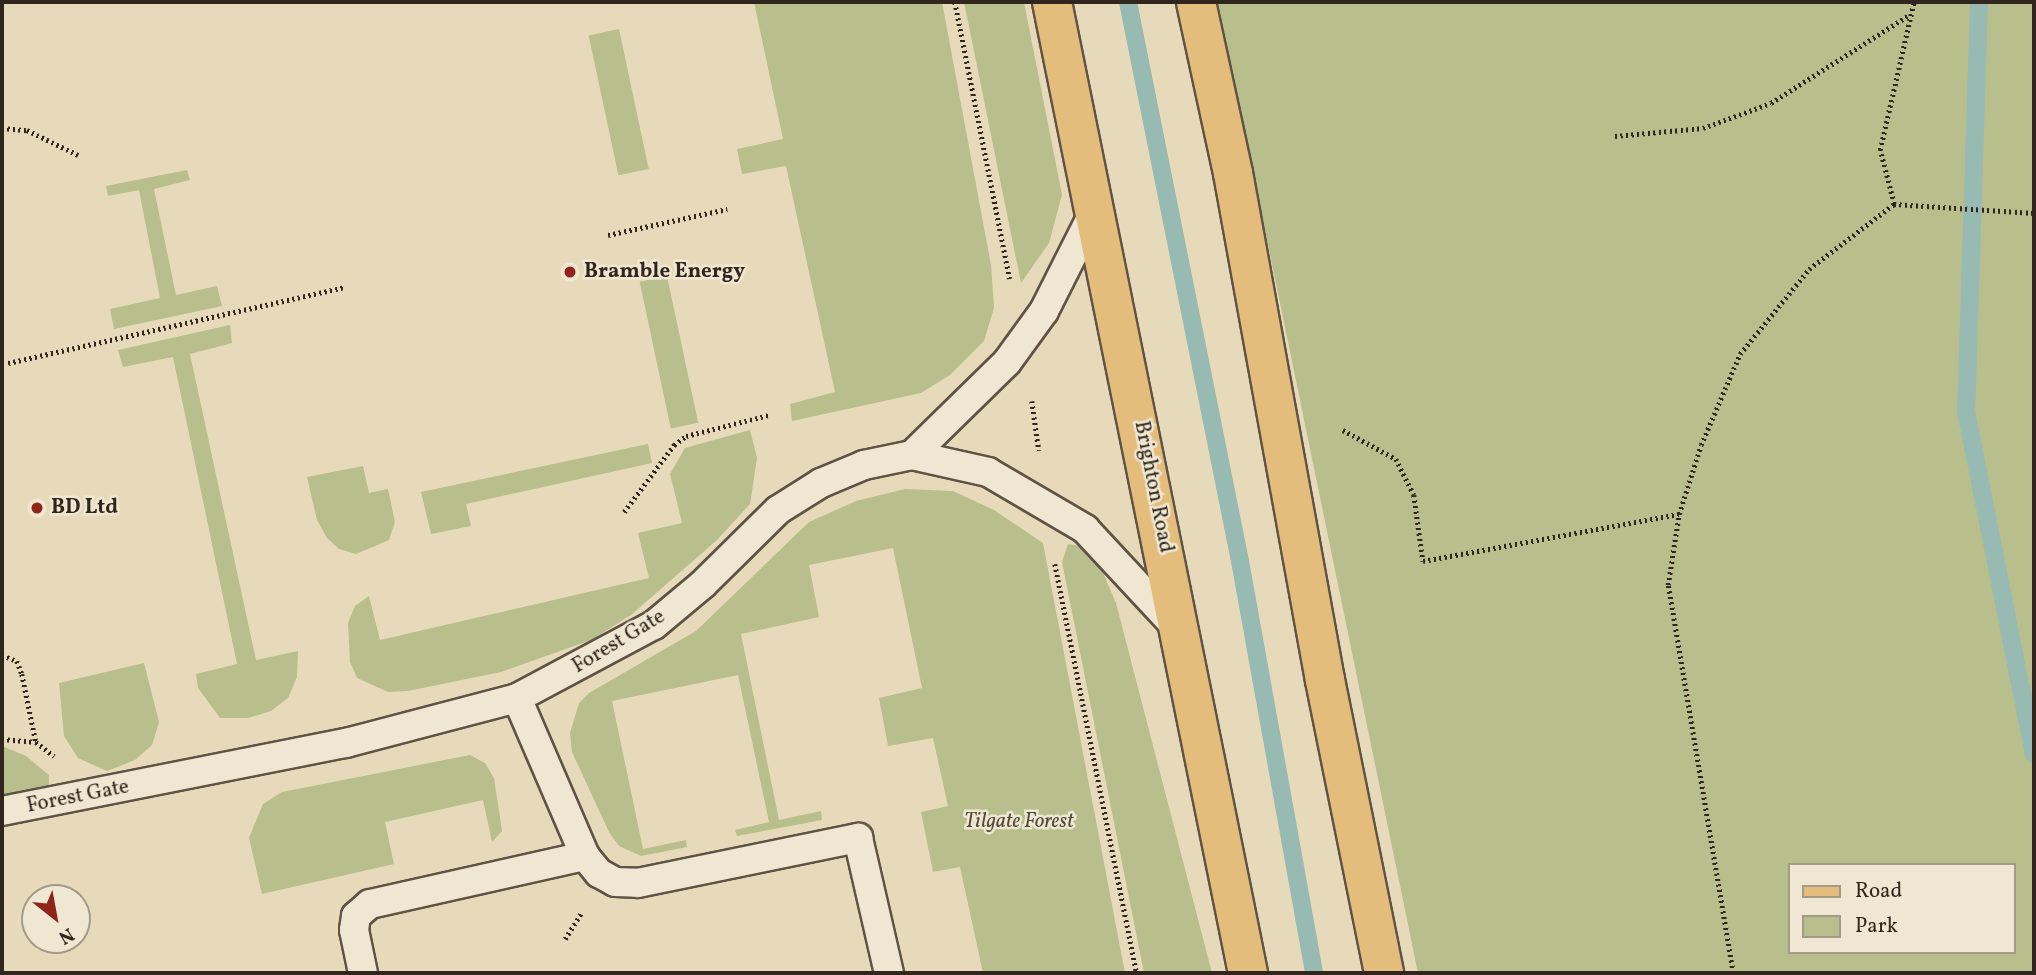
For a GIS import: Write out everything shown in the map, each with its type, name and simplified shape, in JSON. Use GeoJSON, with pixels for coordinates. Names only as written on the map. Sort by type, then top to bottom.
{"type":"FeatureCollection","features":[{"type":"Feature","properties":{"kind":"main road","name":"Brighton Road"},"geometry":{"type":"LineString","coordinates":[[1052,2],[1097,206],[1248,973]]}},
{"type":"Feature","properties":{"kind":"main road"},"geometry":{"type":"LineString","coordinates":[[1196,2],[1233,173],[1325,680],[1384,973]]}},
{"type":"Feature","properties":{"kind":"lane"},"geometry":{"type":"LineString","coordinates":[[912,455],[1007,362],[1044,311],[1097,206]]}},
{"type":"Feature","properties":{"kind":"lane","name":"Forest Gate"},"geometry":{"type":"LineString","coordinates":[[2,811],[346,743],[517,698],[654,625],[778,510],[821,483],[864,465],[912,455],[988,472],[1085,529],[1182,634]]}},
{"type":"Feature","properties":{"kind":"lane"},"geometry":{"type":"LineString","coordinates":[[517,698],[585,856],[598,873],[615,882],[639,883],[858,838],[888,973]]}},
{"type":"Feature","properties":{"kind":"lane"},"geometry":{"type":"LineString","coordinates":[[363,973],[354,930],[356,916],[370,904],[585,856]]}},
{"type":"Feature","properties":{"kind":"path"},"geometry":{"type":"LineString","coordinates":[[1894,204],[1880,150],[1914,2]]}},
{"type":"Feature","properties":{"kind":"path"},"geometry":{"type":"LineString","coordinates":[[1615,136],[1703,128],[1771,103],[1909,15]]}},
{"type":"Feature","properties":{"kind":"path"},"geometry":{"type":"LineString","coordinates":[[2,128],[27,130],[78,155]]}},
{"type":"Feature","properties":{"kind":"path"},"geometry":{"type":"LineString","coordinates":[[1733,973],[1721,922],[1668,585],[1679,514],[1701,445],[1740,354],[1808,269],[1894,204],[2034,213]]}},
{"type":"Feature","properties":{"kind":"path"},"geometry":{"type":"LineString","coordinates":[[608,235],[727,209]]}},
{"type":"Feature","properties":{"kind":"path"},"geometry":{"type":"LineString","coordinates":[[8,363],[346,287]]}},
{"type":"Feature","properties":{"kind":"path"},"geometry":{"type":"LineString","coordinates":[[624,512],[674,445],[687,436],[769,415]]}},
{"type":"Feature","properties":{"kind":"path"},"geometry":{"type":"LineString","coordinates":[[1343,430],[1396,459],[1414,495],[1423,561],[1679,514]]}},
{"type":"Feature","properties":{"kind":"path"},"geometry":{"type":"LineString","coordinates":[[2,655],[17,661],[36,742]]}},
{"type":"Feature","properties":{"kind":"green space"},"geometry":{"type":"Polygon","coordinates":[[[754,2],[942,2],[991,265],[994,308],[984,341],[950,375],[921,393],[792,421],[790,404],[835,392],[786,166],[742,174],[737,149],[783,139],[754,2]]]}},
{"type":"Feature","properties":{"kind":"green space"},"geometry":{"type":"Polygon","coordinates":[[[964,2],[1024,2],[1062,195],[1049,243],[1021,283],[964,2]]]}},
{"type":"Feature","properties":{"kind":"green space"},"geometry":{"type":"Polygon","coordinates":[[[1218,2],[2034,2],[2034,973],[1418,973],[1218,2]]]}},
{"type":"Feature","properties":{"kind":"green space"},"geometry":{"type":"Polygon","coordinates":[[[619,29],[649,169],[618,175],[589,35],[619,29]]]}},
{"type":"Feature","properties":{"kind":"green space"},"geometry":{"type":"Polygon","coordinates":[[[187,170],[190,180],[154,189],[176,295],[217,286],[222,306],[114,329],[110,309],[160,298],[139,190],[108,196],[106,186],[187,170]]]}},
{"type":"Feature","properties":{"kind":"green space"},"geometry":{"type":"Polygon","coordinates":[[[667,276],[698,423],[671,429],[640,282],[667,276]]]}},
{"type":"Feature","properties":{"kind":"green space"},"geometry":{"type":"Polygon","coordinates":[[[230,325],[232,343],[190,354],[256,660],[298,651],[297,677],[288,698],[271,711],[248,718],[220,718],[198,688],[196,674],[237,664],[173,357],[123,367],[118,350],[230,325]]]}},
{"type":"Feature","properties":{"kind":"green space"},"geometry":{"type":"Polygon","coordinates":[[[750,430],[757,458],[750,504],[717,540],[631,615],[591,640],[501,672],[408,691],[388,692],[357,678],[350,662],[348,623],[355,606],[369,596],[380,640],[649,578],[638,533],[682,523],[670,474],[685,448],[750,430]]]}},
{"type":"Feature","properties":{"kind":"green space"},"geometry":{"type":"Polygon","coordinates":[[[648,444],[652,463],[466,504],[471,526],[431,534],[421,492],[648,444]]]}},
{"type":"Feature","properties":{"kind":"green space"},"geometry":{"type":"Polygon","coordinates":[[[363,466],[369,493],[388,489],[395,522],[389,540],[356,554],[339,549],[327,538],[317,520],[307,477],[363,466]]]}},
{"type":"Feature","properties":{"kind":"green space","name":"Tilgate Forest"},"geometry":{"type":"Polygon","coordinates":[[[905,489],[953,491],[994,510],[1043,543],[1125,973],[983,973],[960,867],[933,872],[921,812],[948,806],[933,738],[888,746],[879,698],[922,688],[893,548],[809,565],[819,617],[741,634],[779,820],[821,811],[822,820],[737,836],[735,830],[769,822],[738,675],[612,701],[643,849],[686,840],[687,847],[641,856],[619,846],[609,832],[572,752],[570,733],[579,703],[589,693],[696,631],[809,522],[856,501],[905,489]]]}},
{"type":"Feature","properties":{"kind":"green space"},"geometry":{"type":"Polygon","coordinates":[[[1068,544],[1081,546],[1101,568],[1116,603],[1212,973],[1144,973],[1062,562],[1068,544]]]}},
{"type":"Feature","properties":{"kind":"green space"},"geometry":{"type":"Polygon","coordinates":[[[144,663],[159,722],[152,745],[135,760],[107,771],[78,758],[64,736],[59,683],[144,663]]]}},
{"type":"Feature","properties":{"kind":"green space"},"geometry":{"type":"Polygon","coordinates":[[[2,746],[26,756],[49,775],[49,787],[2,797],[2,746]]]}},
{"type":"Feature","properties":{"kind":"green space"},"geometry":{"type":"Polygon","coordinates":[[[470,755],[485,763],[494,778],[502,831],[492,842],[483,800],[385,822],[394,864],[262,894],[249,838],[263,804],[282,792],[470,755]]]}},
{"type":"Feature","properties":{"kind":"waterway"},"geometry":{"type":"LineString","coordinates":[[1128,2],[1240,561],[1314,973]]}},
{"type":"Feature","properties":{"kind":"waterway"},"geometry":{"type":"LineString","coordinates":[[1979,2],[1966,411],[2034,754]]}},
{"type":"Feature","properties":{"kind":"place","name":"Bramble Energy"},"geometry":{"type":"Point","coordinates":[570,272]}},
{"type":"Feature","properties":{"kind":"place","name":"BD Ltd"},"geometry":{"type":"Point","coordinates":[37,508]}}]}
